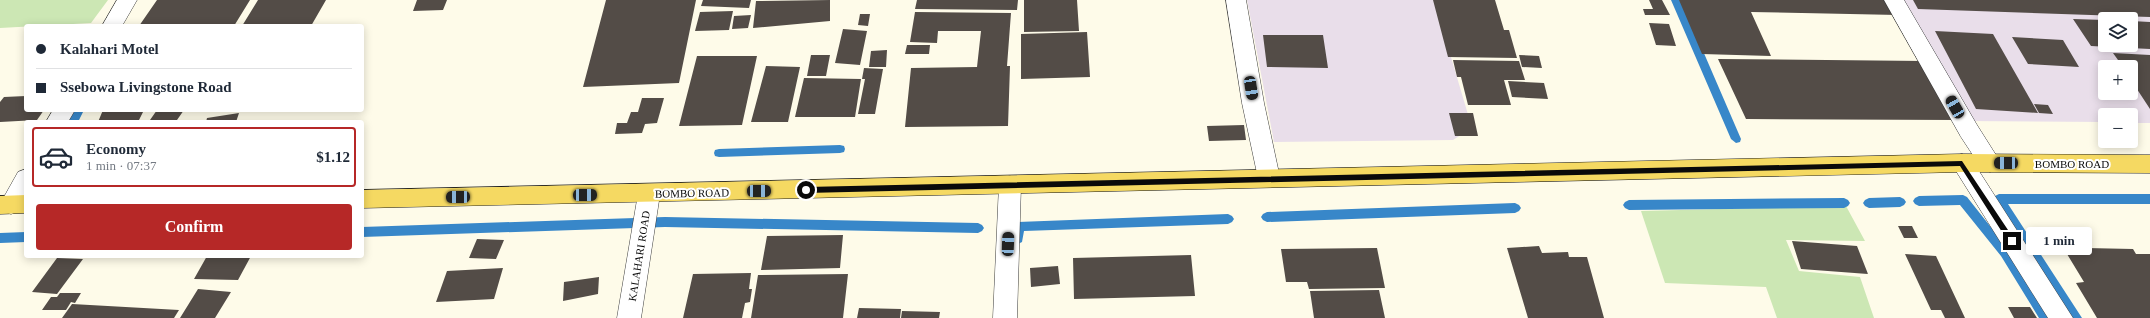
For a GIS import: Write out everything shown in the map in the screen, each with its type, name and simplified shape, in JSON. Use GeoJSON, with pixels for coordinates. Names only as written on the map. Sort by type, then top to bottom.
{"type":"FeatureCollection","features":[{"type":"Feature","properties":{"kind":"main road","name":"BOMBO ROAD"},"geometry":{"type":"LineString","coordinates":[[364,199],[649,194],[1269,178],[1962,163],[2150,164]]}},
{"type":"Feature","properties":{"kind":"street"},"geometry":{"type":"LineString","coordinates":[[113,24],[127,0]]}},
{"type":"Feature","properties":{"kind":"street"},"geometry":{"type":"LineString","coordinates":[[1236,0],[1253,103],[1269,178]]}},
{"type":"Feature","properties":{"kind":"street"},"geometry":{"type":"LineString","coordinates":[[1894,0],[1969,131],[1990,163]]}},
{"type":"Feature","properties":{"kind":"street"},"geometry":{"type":"LineString","coordinates":[[1962,163],[2061,318]]}},
{"type":"Feature","properties":{"kind":"street"},"geometry":{"type":"LineString","coordinates":[[12,205],[24,182]]}},
{"type":"Feature","properties":{"kind":"street"},"geometry":{"type":"LineString","coordinates":[[1006,318],[1010,185]]}},
{"type":"Feature","properties":{"kind":"street","name":"KALAHARI ROAD"},"geometry":{"type":"LineString","coordinates":[[629,318],[649,194]]}},
{"type":"Feature","properties":{"kind":"shaded area"},"geometry":{"type":"Polygon","coordinates":[[[1247,0],[1434,0],[1472,128],[1453,140],[1274,142],[1247,0]]]}},
{"type":"Feature","properties":{"kind":"shaded area"},"geometry":{"type":"Polygon","coordinates":[[[1897,0],[2150,0],[2150,123],[2138,123],[2138,108],[2098,108],[2098,122],[1965,121],[1897,0]]]}},
{"type":"Feature","properties":{"kind":"green space"},"geometry":{"type":"Polygon","coordinates":[[[0,0],[108,0],[91,23],[24,24],[24,27],[0,28],[0,0]]]}},
{"type":"Feature","properties":{"kind":"green space"},"geometry":{"type":"Polygon","coordinates":[[[1846,206],[1865,241],[1786,240],[1799,271],[1860,277],[1874,318],[1777,318],[1766,287],[1665,283],[1641,211],[1846,206]]]}},
{"type":"Feature","properties":{"kind":"building"},"geometry":{"type":"Polygon","coordinates":[[[157,0],[250,0],[235,24],[140,24],[157,0]]]}},
{"type":"Feature","properties":{"kind":"building"},"geometry":{"type":"Polygon","coordinates":[[[258,0],[326,0],[312,24],[243,24],[258,0]]]}},
{"type":"Feature","properties":{"kind":"building"},"geometry":{"type":"Polygon","coordinates":[[[417,0],[447,0],[443,10],[413,11],[417,0]]]}},
{"type":"Feature","properties":{"kind":"building"},"geometry":{"type":"Polygon","coordinates":[[[606,0],[696,0],[679,83],[583,87],[606,0]]]}},
{"type":"Feature","properties":{"kind":"building"},"geometry":{"type":"Polygon","coordinates":[[[703,0],[751,0],[749,8],[701,6],[703,0]]]}},
{"type":"Feature","properties":{"kind":"building"},"geometry":{"type":"Polygon","coordinates":[[[830,0],[830,21],[753,28],[756,1],[830,0]]]}},
{"type":"Feature","properties":{"kind":"building"},"geometry":{"type":"Polygon","coordinates":[[[917,0],[1018,0],[1017,10],[915,9],[917,0]]]}},
{"type":"Feature","properties":{"kind":"building"},"geometry":{"type":"Polygon","coordinates":[[[1024,0],[1077,0],[1079,31],[1024,32],[1024,0]]]}},
{"type":"Feature","properties":{"kind":"building"},"geometry":{"type":"Polygon","coordinates":[[[1433,0],[1495,0],[1504,30],[1509,30],[1517,58],[1448,57],[1433,0]]]}},
{"type":"Feature","properties":{"kind":"building"},"geometry":{"type":"Polygon","coordinates":[[[1649,0],[1662,0],[1670,15],[1645,15],[1643,9],[1653,9],[1649,0]]]}},
{"type":"Feature","properties":{"kind":"building"},"geometry":{"type":"Polygon","coordinates":[[[1679,0],[1890,0],[1898,15],[1751,12],[1771,56],[1702,54],[1679,0]]]}},
{"type":"Feature","properties":{"kind":"building"},"geometry":{"type":"Polygon","coordinates":[[[1913,0],[2150,0],[2150,17],[2138,17],[2138,12],[2098,12],[2098,15],[1918,9],[1913,0]]]}},
{"type":"Feature","properties":{"kind":"building"},"geometry":{"type":"Polygon","coordinates":[[[733,11],[729,30],[695,31],[700,12],[733,11]]]}},
{"type":"Feature","properties":{"kind":"building"},"geometry":{"type":"Polygon","coordinates":[[[915,12],[1011,13],[1007,66],[1010,66],[1008,126],[905,127],[911,68],[977,67],[981,31],[938,31],[937,43],[910,42],[915,12]]]}},
{"type":"Feature","properties":{"kind":"building"},"geometry":{"type":"Polygon","coordinates":[[[860,14],[870,14],[868,26],[858,25],[860,14]]]}},
{"type":"Feature","properties":{"kind":"building"},"geometry":{"type":"Polygon","coordinates":[[[751,15],[748,28],[732,29],[734,16],[751,15]]]}},
{"type":"Feature","properties":{"kind":"building"},"geometry":{"type":"Polygon","coordinates":[[[2073,19],[2098,20],[2098,46],[2091,46],[2073,19]]]}},
{"type":"Feature","properties":{"kind":"building"},"geometry":{"type":"Polygon","coordinates":[[[2138,21],[2150,22],[2150,49],[2138,48],[2138,21]]]}},
{"type":"Feature","properties":{"kind":"building"},"geometry":{"type":"Polygon","coordinates":[[[1649,23],[1669,24],[1676,46],[1656,45],[1649,23]]]}},
{"type":"Feature","properties":{"kind":"building"},"geometry":{"type":"Polygon","coordinates":[[[843,29],[867,31],[860,65],[835,63],[843,29]]]}},
{"type":"Feature","properties":{"kind":"building"},"geometry":{"type":"Polygon","coordinates":[[[1935,31],[1993,34],[2038,113],[1976,109],[1935,31]]]}},
{"type":"Feature","properties":{"kind":"building"},"geometry":{"type":"Polygon","coordinates":[[[1087,32],[1090,77],[1021,79],[1021,34],[1087,32]]]}},
{"type":"Feature","properties":{"kind":"building"},"geometry":{"type":"Polygon","coordinates":[[[1263,35],[1323,35],[1328,68],[1267,67],[1263,35]]]}},
{"type":"Feature","properties":{"kind":"building"},"geometry":{"type":"Polygon","coordinates":[[[2012,37],[2063,40],[2079,67],[2028,64],[2012,37]]]}},
{"type":"Feature","properties":{"kind":"building"},"geometry":{"type":"Polygon","coordinates":[[[907,45],[930,45],[929,54],[905,54],[907,45]]]}},
{"type":"Feature","properties":{"kind":"building"},"geometry":{"type":"Polygon","coordinates":[[[887,50],[886,67],[869,67],[871,51],[887,50]]]}},
{"type":"Feature","properties":{"kind":"building"},"geometry":{"type":"Polygon","coordinates":[[[2113,53],[2150,55],[2150,109],[2138,91],[2138,60],[2118,60],[2113,53]]]}},
{"type":"Feature","properties":{"kind":"building"},"geometry":{"type":"Polygon","coordinates":[[[811,55],[830,55],[826,76],[807,76],[811,55]]]}},
{"type":"Feature","properties":{"kind":"building"},"geometry":{"type":"Polygon","coordinates":[[[1519,55],[1539,56],[1542,68],[1522,67],[1519,55]]]}},
{"type":"Feature","properties":{"kind":"building"},"geometry":{"type":"Polygon","coordinates":[[[697,56],[757,56],[742,125],[679,126],[697,56]]]}},
{"type":"Feature","properties":{"kind":"building"},"geometry":{"type":"Polygon","coordinates":[[[1718,59],[1923,61],[1959,120],[1746,119],[1718,59]]]}},
{"type":"Feature","properties":{"kind":"building"},"geometry":{"type":"Polygon","coordinates":[[[1453,60],[1519,61],[1525,80],[1504,80],[1511,105],[1468,105],[1461,77],[1457,77],[1453,60]]]}},
{"type":"Feature","properties":{"kind":"building"},"geometry":{"type":"Polygon","coordinates":[[[766,66],[800,67],[788,122],[751,122],[766,66]]]}},
{"type":"Feature","properties":{"kind":"building"},"geometry":{"type":"Polygon","coordinates":[[[864,68],[883,69],[875,114],[858,114],[865,79],[862,79],[864,68]]]}},
{"type":"Feature","properties":{"kind":"building"},"geometry":{"type":"Polygon","coordinates":[[[804,78],[861,79],[855,117],[795,117],[804,78]]]}},
{"type":"Feature","properties":{"kind":"building"},"geometry":{"type":"Polygon","coordinates":[[[1508,81],[1544,83],[1548,99],[1512,97],[1508,81]]]}},
{"type":"Feature","properties":{"kind":"building"},"geometry":{"type":"Polygon","coordinates":[[[24,96],[24,112],[43,112],[37,120],[0,122],[0,102],[4,97],[24,96]]]}},
{"type":"Feature","properties":{"kind":"building"},"geometry":{"type":"Polygon","coordinates":[[[642,98],[664,98],[657,123],[645,124],[642,133],[615,134],[617,123],[627,123],[631,112],[638,112],[642,98]]]}},
{"type":"Feature","properties":{"kind":"building"},"geometry":{"type":"Polygon","coordinates":[[[2034,104],[2048,105],[2053,114],[2039,113],[2034,104]]]}},
{"type":"Feature","properties":{"kind":"building"},"geometry":{"type":"Polygon","coordinates":[[[102,112],[143,112],[139,120],[99,120],[102,112]]]}},
{"type":"Feature","properties":{"kind":"building"},"geometry":{"type":"Polygon","coordinates":[[[156,112],[183,112],[177,120],[150,120],[156,112]]]}},
{"type":"Feature","properties":{"kind":"building"},"geometry":{"type":"Polygon","coordinates":[[[239,113],[237,120],[206,120],[207,118],[239,113]]]}},
{"type":"Feature","properties":{"kind":"building"},"geometry":{"type":"Polygon","coordinates":[[[1449,113],[1473,113],[1478,136],[1455,136],[1449,113]]]}},
{"type":"Feature","properties":{"kind":"building"},"geometry":{"type":"Polygon","coordinates":[[[1244,125],[1246,140],[1209,141],[1207,126],[1244,125]]]}},
{"type":"Feature","properties":{"kind":"building"},"geometry":{"type":"Polygon","coordinates":[[[1898,226],[1912,226],[1918,238],[1904,238],[1898,226]]]}},
{"type":"Feature","properties":{"kind":"building"},"geometry":{"type":"Polygon","coordinates":[[[843,235],[840,268],[761,270],[767,236],[843,235]]]}},
{"type":"Feature","properties":{"kind":"building"},"geometry":{"type":"Polygon","coordinates":[[[477,239],[504,240],[496,259],[469,258],[477,239]]]}},
{"type":"Feature","properties":{"kind":"building"},"geometry":{"type":"Polygon","coordinates":[[[1792,241],[1857,246],[1868,274],[1801,269],[1792,241]]]}},
{"type":"Feature","properties":{"kind":"building"},"geometry":{"type":"Polygon","coordinates":[[[1539,246],[1542,253],[1568,252],[1569,257],[1587,257],[1604,318],[1528,318],[1507,248],[1539,246]]]}},
{"type":"Feature","properties":{"kind":"building"},"geometry":{"type":"Polygon","coordinates":[[[1377,248],[1385,288],[1309,289],[1307,282],[1286,282],[1281,249],[1377,248]]]}},
{"type":"Feature","properties":{"kind":"building"},"geometry":{"type":"Polygon","coordinates":[[[2086,248],[2133,249],[2136,254],[2150,254],[2150,318],[2097,318],[2076,283],[2084,282],[2067,254],[2090,255],[2086,248]]]}},
{"type":"Feature","properties":{"kind":"building"},"geometry":{"type":"Polygon","coordinates":[[[1905,254],[1936,256],[1965,318],[1945,318],[1941,310],[1931,310],[1905,254]]]}},
{"type":"Feature","properties":{"kind":"building"},"geometry":{"type":"Polygon","coordinates":[[[1191,255],[1195,296],[1074,299],[1073,258],[1191,255]]]}},
{"type":"Feature","properties":{"kind":"building"},"geometry":{"type":"Polygon","coordinates":[[[57,258],[83,259],[57,294],[32,292],[57,258]]]}},
{"type":"Feature","properties":{"kind":"building"},"geometry":{"type":"Polygon","coordinates":[[[206,258],[250,258],[238,280],[194,279],[206,258]]]}},
{"type":"Feature","properties":{"kind":"building"},"geometry":{"type":"Polygon","coordinates":[[[1058,266],[1060,284],[1031,287],[1030,268],[1058,266]]]}},
{"type":"Feature","properties":{"kind":"building"},"geometry":{"type":"Polygon","coordinates":[[[503,268],[494,299],[436,302],[447,271],[503,268]]]}},
{"type":"Feature","properties":{"kind":"building"},"geometry":{"type":"Polygon","coordinates":[[[751,273],[749,289],[752,289],[750,302],[745,303],[742,318],[683,318],[693,274],[751,273]]]}},
{"type":"Feature","properties":{"kind":"building"},"geometry":{"type":"Polygon","coordinates":[[[848,274],[843,318],[751,318],[758,275],[848,274]]]}},
{"type":"Feature","properties":{"kind":"building"},"geometry":{"type":"Polygon","coordinates":[[[599,277],[598,294],[563,301],[564,282],[599,277]]]}},
{"type":"Feature","properties":{"kind":"building"},"geometry":{"type":"Polygon","coordinates":[[[198,289],[231,292],[215,318],[180,318],[198,289]]]}},
{"type":"Feature","properties":{"kind":"building"},"geometry":{"type":"Polygon","coordinates":[[[1379,290],[1385,318],[1314,318],[1310,291],[1379,290]]]}},
{"type":"Feature","properties":{"kind":"building"},"geometry":{"type":"Polygon","coordinates":[[[60,293],[81,293],[75,303],[71,302],[66,310],[42,310],[51,297],[57,297],[60,293]]]}},
{"type":"Feature","properties":{"kind":"building"},"geometry":{"type":"Polygon","coordinates":[[[72,304],[179,310],[174,318],[62,318],[72,304]]]}},
{"type":"Feature","properties":{"kind":"building"},"geometry":{"type":"Polygon","coordinates":[[[2008,307],[2030,307],[2037,318],[2014,318],[2008,307]]]}},
{"type":"Feature","properties":{"kind":"building"},"geometry":{"type":"Polygon","coordinates":[[[859,308],[901,309],[900,318],[857,318],[859,308]]]}},
{"type":"Feature","properties":{"kind":"building"},"geometry":{"type":"Polygon","coordinates":[[[902,311],[940,312],[939,318],[901,318],[902,311]]]}},
{"type":"Feature","properties":{"kind":"waterway"},"geometry":{"type":"LineString","coordinates":[[1676,0],[1736,139]]}},
{"type":"Feature","properties":{"kind":"waterway"},"geometry":{"type":"LineString","coordinates":[[74,120],[78,112]]}},
{"type":"Feature","properties":{"kind":"waterway"},"geometry":{"type":"LineString","coordinates":[[719,153],[840,149]]}},
{"type":"Feature","properties":{"kind":"waterway"},"geometry":{"type":"LineString","coordinates":[[2076,318],[1999,199],[2150,199]]}},
{"type":"Feature","properties":{"kind":"waterway"},"geometry":{"type":"LineString","coordinates":[[1919,201],[1963,200],[2005,253],[2046,318]]}},
{"type":"Feature","properties":{"kind":"waterway"},"geometry":{"type":"LineString","coordinates":[[1869,203],[1900,202]]}},
{"type":"Feature","properties":{"kind":"waterway"},"geometry":{"type":"LineString","coordinates":[[1629,205],[1844,203]]}},
{"type":"Feature","properties":{"kind":"waterway"},"geometry":{"type":"LineString","coordinates":[[1267,217],[1515,208]]}},
{"type":"Feature","properties":{"kind":"waterway"},"geometry":{"type":"LineString","coordinates":[[1018,239],[1018,227],[1228,219]]}},
{"type":"Feature","properties":{"kind":"waterway"},"geometry":{"type":"LineString","coordinates":[[364,232],[665,222],[978,228]]}},
{"type":"Feature","properties":{"kind":"waterway"},"geometry":{"type":"LineString","coordinates":[[0,238],[24,237]]}},
{"type":"Feature","properties":{"kind":"route"},"geometry":{"type":"LineString","coordinates":[[806,190],[1962,163],[2012,241]]}}]}
